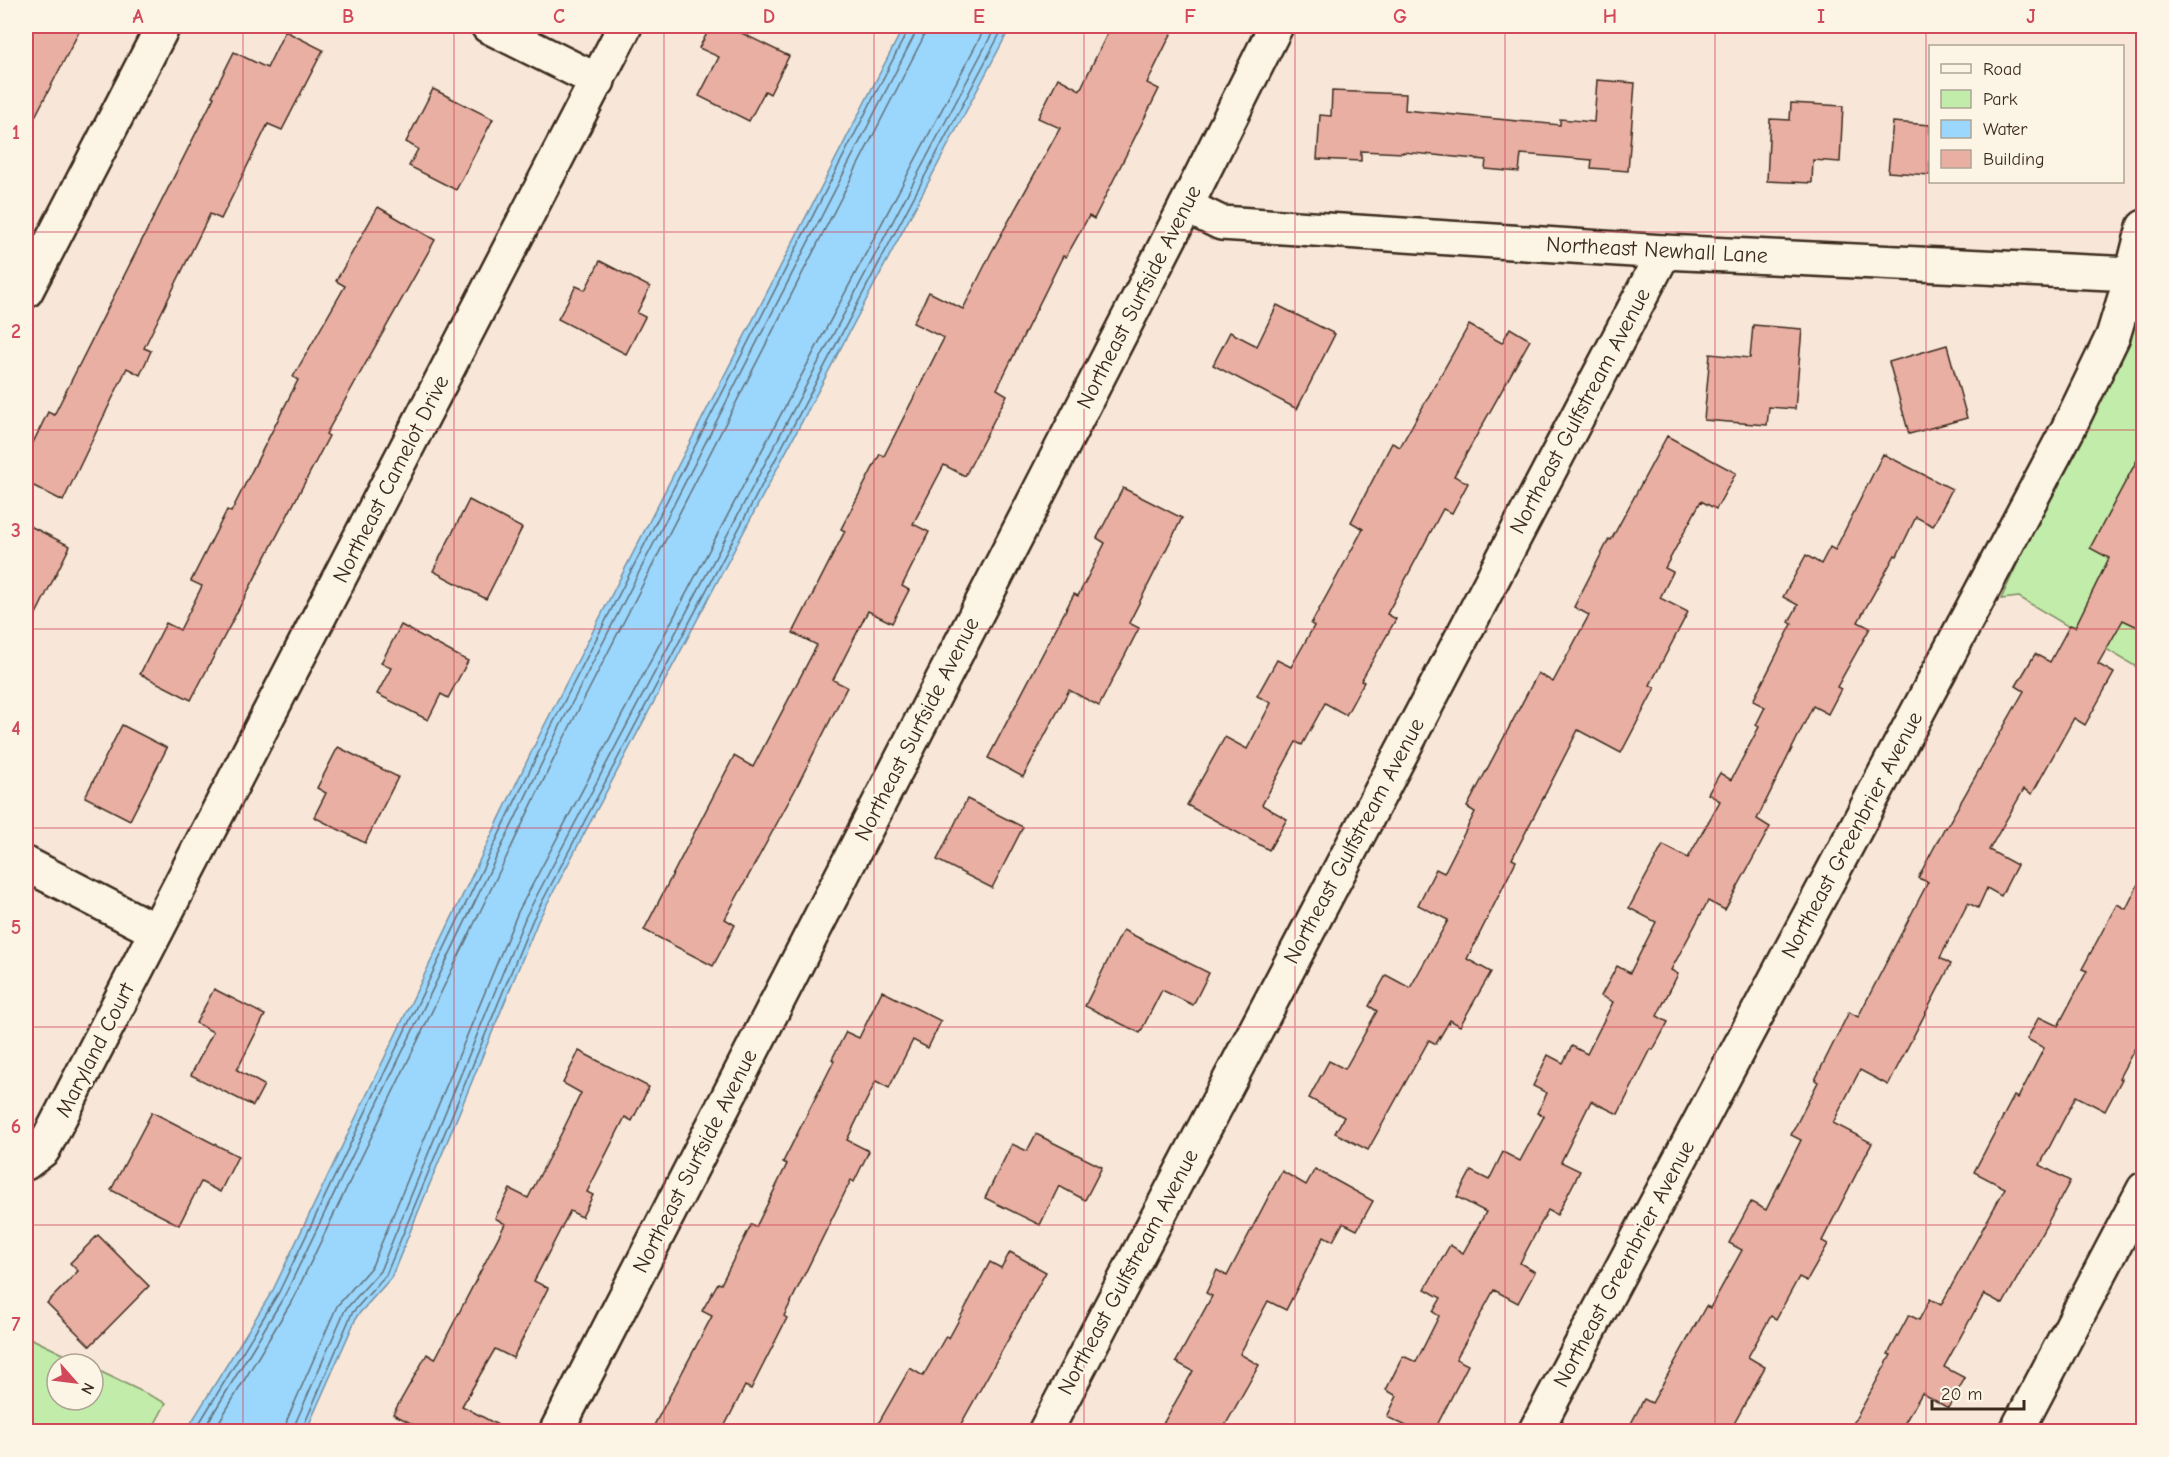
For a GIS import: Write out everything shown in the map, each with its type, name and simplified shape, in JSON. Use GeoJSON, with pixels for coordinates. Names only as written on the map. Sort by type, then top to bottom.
{"type":"FeatureCollection","features":[{"type":"Feature","properties":{"kind":"street"},"geometry":{"type":"LineString","coordinates":[[26,291],[163,26]]}},
{"type":"Feature","properties":{"kind":"street"},"geometry":{"type":"LineString","coordinates":[[489,26],[598,81]]}},
{"type":"Feature","properties":{"kind":"street","name":"Northeast Camelot Drive"},"geometry":{"type":"LineString","coordinates":[[156,931],[625,26]]}},
{"type":"Feature","properties":{"kind":"street","name":"Northeast Surfside Avenue"},"geometry":{"type":"LineString","coordinates":[[556,1431],[1186,206],[1276,26]]}},
{"type":"Feature","properties":{"kind":"street","name":"Northeast Newhall Lane"},"geometry":{"type":"LineString","coordinates":[[1186,206],[1221,223],[1664,252],[2132,273]]}},
{"type":"Feature","properties":{"kind":"street","name":"Northeast Greenbrier Avenue"},"geometry":{"type":"LineString","coordinates":[[1535,1431],[2068,429],[2113,336],[2144,227]]}},
{"type":"Feature","properties":{"kind":"street","name":"Northeast Gulfstream Avenue"},"geometry":{"type":"LineString","coordinates":[[1045,1431],[1664,252]]}},
{"type":"Feature","properties":{"kind":"street"},"geometry":{"type":"LineString","coordinates":[[26,864],[156,931]]}},
{"type":"Feature","properties":{"kind":"street","name":"Maryland Court"},"geometry":{"type":"LineString","coordinates":[[26,1162],[43,1150],[156,931]]}},
{"type":"Feature","properties":{"kind":"street"},"geometry":{"type":"LineString","coordinates":[[2016,1431],[2144,1189]]}},
{"type":"Feature","properties":{"kind":"green space"},"geometry":{"type":"Polygon","coordinates":[[[2143,303],[2143,671],[2019,597],[2001,599],[2027,543],[2084,436],[2128,344],[2143,303]]]}},
{"type":"Feature","properties":{"kind":"green space"},"geometry":{"type":"Polygon","coordinates":[[[26,1336],[59,1352],[45,1352],[45,1412],[105,1412],[105,1374],[166,1403],[151,1431],[26,1431],[26,1336]]]}},
{"type":"Feature","properties":{"kind":"water"},"geometry":{"type":"Polygon","coordinates":[[[904,26],[1011,26],[538,921],[391,1278],[357,1316],[306,1431],[186,1431],[273,1290],[540,734],[904,26]]]}},
{"type":"Feature","properties":{"kind":"building"},"geometry":{"type":"Polygon","coordinates":[[[26,26],[82,26],[26,134],[26,26]]]}},
{"type":"Feature","properties":{"kind":"building"},"geometry":{"type":"Polygon","coordinates":[[[711,26],[727,26],[789,56],[770,94],[765,91],[749,121],[699,96],[719,57],[699,48],[711,26]]]}},
{"type":"Feature","properties":{"kind":"building"},"geometry":{"type":"Polygon","coordinates":[[[1111,26],[1175,26],[1147,83],[1159,89],[1094,219],[1089,216],[1066,257],[1063,256],[997,389],[1007,395],[965,476],[944,465],[913,524],[929,532],[902,586],[909,590],[892,623],[868,611],[833,680],[847,687],[795,790],[725,919],[735,925],[713,966],[644,930],[734,756],[753,767],[817,645],[793,633],[845,531],[841,529],[880,454],[884,456],[944,338],[913,323],[929,292],[963,309],[1060,128],[1038,118],[1058,78],[1080,90],[1111,26]]]}},
{"type":"Feature","properties":{"kind":"building"},"geometry":{"type":"Polygon","coordinates":[[[285,31],[323,50],[282,130],[268,124],[221,219],[210,214],[144,348],[151,351],[140,375],[127,368],[63,501],[26,482],[26,457],[48,412],[54,415],[214,97],[212,96],[234,52],[267,68],[285,31]]]}},
{"type":"Feature","properties":{"kind":"building"},"geometry":{"type":"Polygon","coordinates":[[[1597,80],[1635,83],[1628,171],[1591,168],[1592,160],[1521,154],[1519,172],[1485,169],[1486,160],[1403,152],[1361,151],[1361,161],[1317,159],[1320,115],[1331,116],[1332,91],[1406,94],[1405,110],[1560,125],[1560,119],[1594,122],[1597,80]]]}},
{"type":"Feature","properties":{"kind":"building"},"geometry":{"type":"Polygon","coordinates":[[[433,89],[493,119],[456,190],[409,166],[418,149],[406,142],[433,89]]]}},
{"type":"Feature","properties":{"kind":"building"},"geometry":{"type":"Polygon","coordinates":[[[1791,103],[1843,106],[1840,162],[1813,160],[1812,183],[1767,181],[1770,119],[1790,120],[1791,103]]]}},
{"type":"Feature","properties":{"kind":"building"},"geometry":{"type":"Polygon","coordinates":[[[1893,122],[1929,125],[1929,175],[1888,172],[1893,122]]]}},
{"type":"Feature","properties":{"kind":"building"},"geometry":{"type":"Polygon","coordinates":[[[378,207],[435,240],[326,434],[329,436],[191,700],[140,674],[166,623],[180,630],[202,586],[191,581],[227,510],[231,512],[298,380],[293,377],[345,286],[336,281],[378,207]]]}},
{"type":"Feature","properties":{"kind":"building"},"geometry":{"type":"Polygon","coordinates":[[[600,261],[650,287],[637,313],[645,317],[626,354],[558,319],[576,286],[585,290],[600,261]]]}},
{"type":"Feature","properties":{"kind":"building"},"geometry":{"type":"Polygon","coordinates":[[[1277,305],[1335,334],[1297,409],[1213,365],[1230,332],[1257,346],[1277,305]]]}},
{"type":"Feature","properties":{"kind":"building"},"geometry":{"type":"Polygon","coordinates":[[[1469,325],[1502,343],[1510,328],[1530,340],[1454,476],[1468,483],[1452,513],[1443,509],[1387,614],[1396,619],[1361,681],[1364,682],[1346,715],[1325,703],[1302,745],[1296,742],[1262,805],[1287,819],[1269,850],[1187,805],[1225,737],[1247,749],[1271,703],[1257,696],[1277,660],[1291,667],[1314,626],[1311,624],[1363,529],[1351,522],[1392,443],[1400,447],[1469,325]]]}},
{"type":"Feature","properties":{"kind":"building"},"geometry":{"type":"Polygon","coordinates":[[[1753,325],[1802,329],[1795,409],[1769,407],[1767,425],[1704,420],[1710,354],[1750,358],[1753,325]]]}},
{"type":"Feature","properties":{"kind":"building"},"geometry":{"type":"Polygon","coordinates":[[[1947,345],[1967,418],[1909,434],[1889,362],[1947,345]]]}},
{"type":"Feature","properties":{"kind":"building"},"geometry":{"type":"Polygon","coordinates":[[[1667,436],[1736,473],[1716,509],[1701,501],[1665,568],[1673,572],[1660,598],[1688,612],[1650,685],[1655,688],[1621,753],[1578,730],[1512,859],[1516,861],[1467,959],[1491,972],[1460,1026],[1450,1020],[1436,1044],[1429,1040],[1368,1150],[1335,1133],[1344,1117],[1309,1098],[1329,1061],[1345,1069],[1377,1011],[1369,1006],[1386,975],[1410,988],[1448,920],[1418,905],[1436,869],[1444,873],[1475,812],[1467,807],[1538,673],[1553,682],[1589,615],[1574,607],[1667,436]]]}},
{"type":"Feature","properties":{"kind":"building"},"geometry":{"type":"Polygon","coordinates":[[[2144,447],[2144,630],[2123,620],[2098,664],[2114,673],[2085,725],[2074,718],[2032,794],[2024,789],[1989,850],[2017,865],[2001,896],[1987,888],[1978,908],[1968,903],[1940,958],[1951,964],[1888,1085],[1860,1070],[1833,1123],[1872,1143],[1822,1241],[1828,1244],[1807,1281],[1799,1277],[1776,1319],[1771,1316],[1748,1357],[1765,1367],[1730,1431],[1627,1431],[1644,1399],[1652,1403],[1706,1306],[1710,1308],[1742,1250],[1729,1243],[1751,1202],[1766,1210],[1801,1140],[1791,1135],[1818,1082],[1815,1080],[1849,1012],[1858,1017],[1928,882],[1918,878],[2024,691],[2016,686],[2035,654],[2050,662],[2070,625],[2075,627],[2109,558],[2090,548],[2144,447]]]}},
{"type":"Feature","properties":{"kind":"building"},"geometry":{"type":"Polygon","coordinates":[[[1883,454],[1952,489],[1933,526],[1916,517],[1897,556],[1895,555],[1858,622],[1870,628],[1837,687],[1841,689],[1828,714],[1813,706],[1757,819],[1770,827],[1725,910],[1708,901],[1671,970],[1678,974],[1657,1016],[1668,1022],[1653,1050],[1651,1049],[1618,1114],[1591,1101],[1561,1162],[1580,1171],[1557,1215],[1548,1210],[1520,1263],[1535,1272],[1518,1303],[1494,1290],[1456,1359],[1468,1365],[1434,1431],[1417,1431],[1387,1417],[1397,1396],[1386,1390],[1403,1356],[1416,1362],[1439,1316],[1433,1312],[1441,1298],[1425,1289],[1450,1245],[1463,1253],[1486,1212],[1457,1197],[1471,1171],[1489,1180],[1503,1152],[1520,1161],[1544,1116],[1537,1113],[1547,1093],[1533,1086],[1548,1055],[1563,1063],[1572,1046],[1587,1054],[1613,1002],[1601,996],[1617,966],[1630,973],[1656,922],[1629,908],[1663,845],[1688,858],[1720,801],[1708,794],[1720,773],[1731,780],[1759,727],[1756,725],[1765,707],[1753,701],[1792,624],[1789,622],[1798,605],[1783,597],[1806,555],[1821,564],[1830,547],[1835,550],[1883,454]]]}},
{"type":"Feature","properties":{"kind":"building"},"geometry":{"type":"Polygon","coordinates":[[[1123,488],[1182,518],[1129,623],[1139,628],[1099,706],[1069,690],[1023,777],[988,758],[1074,594],[1078,596],[1105,543],[1097,538],[1123,488]]]}},
{"type":"Feature","properties":{"kind":"building"},"geometry":{"type":"Polygon","coordinates":[[[469,500],[522,528],[486,599],[433,571],[469,500]]]}},
{"type":"Feature","properties":{"kind":"building"},"geometry":{"type":"Polygon","coordinates":[[[26,524],[70,546],[26,634],[26,524]]]}},
{"type":"Feature","properties":{"kind":"building"},"geometry":{"type":"Polygon","coordinates":[[[401,625],[468,661],[448,698],[441,694],[428,720],[377,694],[391,668],[381,663],[401,625]]]}},
{"type":"Feature","properties":{"kind":"building"},"geometry":{"type":"Polygon","coordinates":[[[122,725],[167,748],[130,820],[85,797],[122,725]]]}},
{"type":"Feature","properties":{"kind":"building"},"geometry":{"type":"Polygon","coordinates":[[[338,747],[398,777],[365,843],[314,817],[326,793],[317,788],[338,747]]]}},
{"type":"Feature","properties":{"kind":"building"},"geometry":{"type":"Polygon","coordinates":[[[967,799],[1023,827],[992,888],[937,860],[967,799]]]}},
{"type":"Feature","properties":{"kind":"building"},"geometry":{"type":"Polygon","coordinates":[[[2144,872],[2144,1031],[2119,1078],[2122,1079],[2105,1111],[2076,1096],[2040,1165],[2070,1181],[2003,1304],[1984,1294],[1944,1367],[1965,1378],[1948,1408],[1922,1393],[1900,1431],[1849,1431],[1891,1355],[1888,1354],[1909,1315],[1919,1320],[1930,1299],[1941,1305],[2005,1188],[1974,1172],[2014,1096],[2018,1098],[2044,1048],[2027,1039],[2039,1017],[2058,1026],[2087,971],[2082,969],[2117,904],[2126,909],[2144,872]]]}},
{"type":"Feature","properties":{"kind":"building"},"geometry":{"type":"Polygon","coordinates":[[[1123,930],[1209,973],[1193,1005],[1162,990],[1140,1033],[1085,1006],[1123,930]]]}},
{"type":"Feature","properties":{"kind":"building"},"geometry":{"type":"Polygon","coordinates":[[[214,989],[265,1015],[237,1070],[264,1085],[253,1106],[191,1075],[213,1032],[196,1023],[214,989]]]}},
{"type":"Feature","properties":{"kind":"building"},"geometry":{"type":"Polygon","coordinates":[[[882,991],[941,1021],[928,1048],[913,1040],[889,1088],[876,1081],[847,1140],[869,1151],[854,1182],[851,1180],[784,1316],[787,1318],[751,1389],[745,1386],[722,1431],[651,1431],[712,1316],[702,1311],[718,1283],[721,1284],[751,1225],[756,1227],[787,1164],[783,1162],[834,1061],[832,1059],[846,1032],[859,1038],[882,991]]]}},
{"type":"Feature","properties":{"kind":"building"},"geometry":{"type":"Polygon","coordinates":[[[579,1051],[649,1087],[632,1121],[625,1117],[587,1192],[593,1195],[582,1217],[570,1211],[534,1281],[548,1288],[513,1358],[495,1349],[462,1406],[509,1431],[426,1431],[393,1414],[427,1354],[435,1359],[505,1224],[495,1218],[510,1189],[528,1198],[562,1132],[581,1093],[563,1083],[579,1051]]]}},
{"type":"Feature","properties":{"kind":"building"},"geometry":{"type":"Polygon","coordinates":[[[152,1112],[238,1156],[220,1192],[201,1182],[179,1225],[111,1190],[152,1112]]]}},
{"type":"Feature","properties":{"kind":"building"},"geometry":{"type":"Polygon","coordinates":[[[1036,1134],[1102,1167],[1085,1200],[1059,1186],[1040,1225],[985,1198],[1012,1144],[1027,1151],[1036,1134]]]}},
{"type":"Feature","properties":{"kind":"building"},"geometry":{"type":"Polygon","coordinates":[[[1315,1169],[1373,1201],[1357,1230],[1343,1223],[1333,1241],[1324,1236],[1286,1310],[1268,1301],[1240,1354],[1259,1365],[1222,1431],[1159,1431],[1193,1371],[1176,1362],[1212,1296],[1206,1293],[1217,1270],[1227,1276],[1282,1171],[1306,1185],[1315,1169]]]}},
{"type":"Feature","properties":{"kind":"building"},"geometry":{"type":"Polygon","coordinates":[[[98,1235],[149,1286],[90,1346],[47,1303],[78,1271],[70,1263],[98,1235]]]}},
{"type":"Feature","properties":{"kind":"building"},"geometry":{"type":"Polygon","coordinates":[[[1010,1252],[1046,1272],[957,1431],[874,1431],[910,1368],[923,1376],[946,1336],[949,1338],[990,1262],[1001,1268],[1010,1252]]]}}]}
